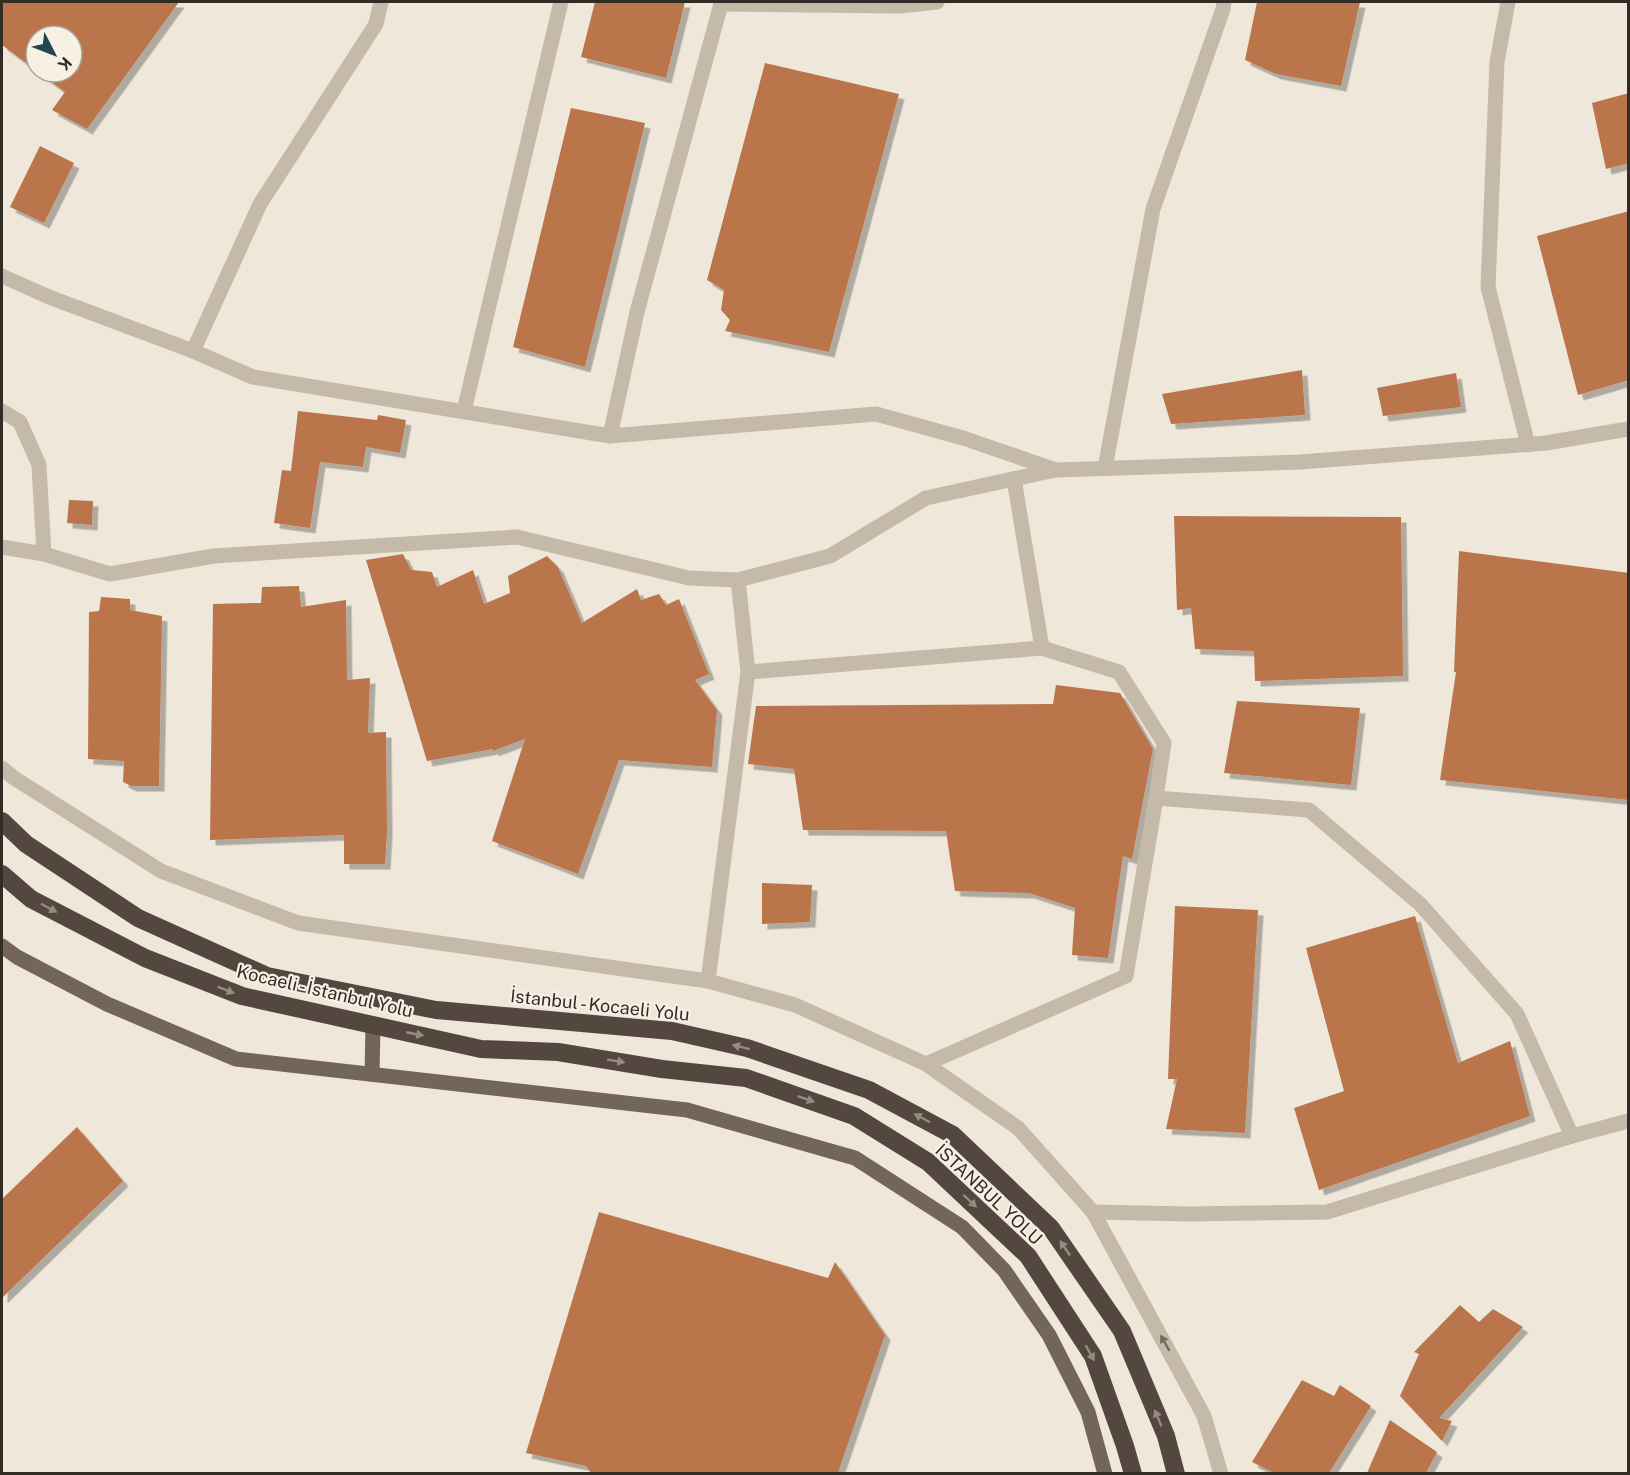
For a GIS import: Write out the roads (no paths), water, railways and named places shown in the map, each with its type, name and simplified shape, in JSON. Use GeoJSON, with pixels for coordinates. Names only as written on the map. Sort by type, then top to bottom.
{"type":"FeatureCollection","features":[{"type":"Feature","properties":{"kind":"highway","name":"İstanbul - Kocaeli Yolu"},"geometry":{"type":"LineString","coordinates":[[2,821],[26,844],[138,918],[267,976],[436,1010],[672,1031],[747,1048],[869,1090],[953,1135],[1051,1228],[1122,1331],[1166,1436],[1176,1473]]}},
{"type":"Feature","properties":{"kind":"highway","name":"Kocaeli - İstanbul Yolu"},"geometry":{"type":"LineString","coordinates":[[2,874],[31,899],[145,958],[242,996],[481,1049],[558,1052]]}},
{"type":"Feature","properties":{"kind":"highway","name":"İSTANBUL YOLU"},"geometry":{"type":"LineString","coordinates":[[558,1052],[663,1069],[746,1078],[854,1116],[928,1162],[1028,1256],[1092,1356],[1133,1473]]}},
{"type":"Feature","properties":{"kind":"main road"},"geometry":{"type":"LineString","coordinates":[[2,946],[17,957],[107,1004],[236,1059],[687,1110],[855,1158],[962,1227],[1004,1270],[1049,1335],[1088,1412],[1105,1473]]}},
{"type":"Feature","properties":{"kind":"main road"},"geometry":{"type":"LineString","coordinates":[[372,1074],[373,1025]]}},
{"type":"Feature","properties":{"kind":"street"},"geometry":{"type":"LineString","coordinates":[[193,351],[260,204],[376,24],[381,2]]}},
{"type":"Feature","properties":{"kind":"street"},"geometry":{"type":"LineString","coordinates":[[464,411],[561,2]]}},
{"type":"Feature","properties":{"kind":"street"},"geometry":{"type":"LineString","coordinates":[[610,436],[637,312],[721,3],[900,6],[937,2]]}},
{"type":"Feature","properties":{"kind":"street"},"geometry":{"type":"LineString","coordinates":[[1106,468],[1153,209],[1224,2]]}},
{"type":"Feature","properties":{"kind":"street"},"geometry":{"type":"LineString","coordinates":[[1508,2],[1497,62],[1488,287],[1528,445]]}},
{"type":"Feature","properties":{"kind":"street"},"geometry":{"type":"LineString","coordinates":[[2,276],[49,297],[193,351],[253,377],[610,436],[876,414],[963,438],[1056,470]]}},
{"type":"Feature","properties":{"kind":"street"},"geometry":{"type":"LineString","coordinates":[[2,411],[20,422],[39,465],[44,554]]}},
{"type":"Feature","properties":{"kind":"street"},"geometry":{"type":"LineString","coordinates":[[2,547],[44,554],[110,574],[214,556],[517,537],[689,578],[738,580],[830,556],[926,498],[1056,470],[1300,462],[1528,445],[1629,429]]}},
{"type":"Feature","properties":{"kind":"street"},"geometry":{"type":"LineString","coordinates":[[1014,479],[1042,648]]}},
{"type":"Feature","properties":{"kind":"street"},"geometry":{"type":"LineString","coordinates":[[708,981],[748,672],[738,580]]}},
{"type":"Feature","properties":{"kind":"street"},"geometry":{"type":"LineString","coordinates":[[748,672],[1042,648],[1119,672],[1164,743],[1126,976],[926,1064]]}},
{"type":"Feature","properties":{"kind":"street"},"geometry":{"type":"LineString","coordinates":[[2,768],[14,778],[161,871],[298,923],[708,981],[795,1005],[926,1064],[1018,1128],[1093,1212],[1204,1416],[1221,1473]]}},
{"type":"Feature","properties":{"kind":"street"},"geometry":{"type":"LineString","coordinates":[[1156,798],[1309,810],[1420,904],[1517,1014],[1572,1136]]}},
{"type":"Feature","properties":{"kind":"street"},"geometry":{"type":"LineString","coordinates":[[1093,1212],[1188,1214],[1327,1212],[1572,1136],[1629,1121]]}}]}
